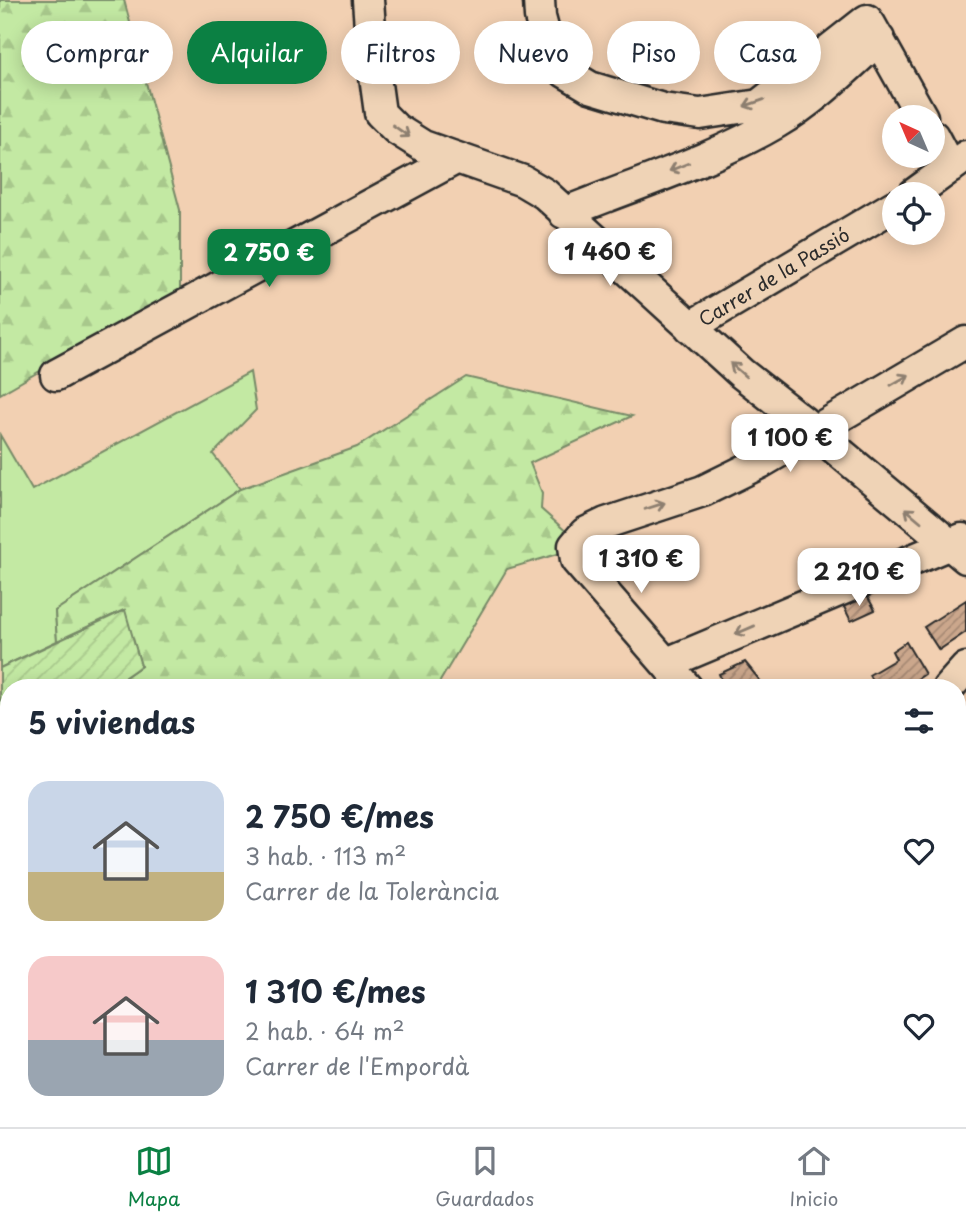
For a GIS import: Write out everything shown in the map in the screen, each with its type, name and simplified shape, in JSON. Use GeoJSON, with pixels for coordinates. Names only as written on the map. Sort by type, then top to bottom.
{"type":"FeatureCollection","features":[{"type":"Feature","properties":{"kind":"street"},"geometry":{"type":"LineString","coordinates":[[368,0],[380,113],[396,129],[424,146],[523,181],[545,194],[741,373],[960,547]]}},
{"type":"Feature","properties":{"kind":"street"},"geometry":{"type":"LineString","coordinates":[[540,0],[540,17],[548,47],[565,72],[590,87],[663,109],[700,114],[759,105],[871,20]]}},
{"type":"Feature","properties":{"kind":"street"},"geometry":{"type":"LineString","coordinates":[[564,213],[736,144],[778,122],[824,89],[871,20]]}},
{"type":"Feature","properties":{"kind":"street"},"geometry":{"type":"LineString","coordinates":[[871,20],[916,105]]}},
{"type":"Feature","properties":{"kind":"street"},"geometry":{"type":"LineString","coordinates":[[930,182],[958,162],[945,148]]}},
{"type":"Feature","properties":{"kind":"street"},"geometry":{"type":"LineString","coordinates":[[56,375],[457,158]]}},
{"type":"Feature","properties":{"kind":"street","name":"Carrer de la Passió"},"geometry":{"type":"LineString","coordinates":[[690,327],[882,213]]}},
{"type":"Feature","properties":{"kind":"street"},"geometry":{"type":"LineString","coordinates":[[680,679],[576,560],[574,546],[585,533],[606,523],[703,491],[762,462],[966,342]]}},
{"type":"Feature","properties":{"kind":"street"},"geometry":{"type":"LineString","coordinates":[[667,663],[960,547]]}},
{"type":"Feature","properties":{"kind":"green space"},"geometry":{"type":"Polygon","coordinates":[[[0,0],[124,0],[130,21],[21,21],[21,84],[146,84],[180,210],[180,290],[0,394],[0,0]]]}},
{"type":"Feature","properties":{"kind":"green space"},"geometry":{"type":"Polygon","coordinates":[[[250,372],[256,410],[213,454],[240,489],[55,611],[57,641],[0,668],[0,435],[32,490],[250,372]]]}},
{"type":"Feature","properties":{"kind":"green space"},"geometry":{"type":"Polygon","coordinates":[[[466,377],[632,416],[530,463],[542,493],[541,509],[569,534],[561,553],[507,569],[441,679],[122,679],[141,666],[124,610],[57,641],[55,611],[240,489],[357,447],[466,377]]]}},
{"type":"Feature","properties":{"kind":"green space"},"geometry":{"type":"Polygon","coordinates":[[[125,610],[141,666],[122,679],[0,679],[0,668],[125,610]]]}},
{"type":"Feature","properties":{"kind":"building"},"geometry":{"type":"Polygon","coordinates":[[[866,594],[875,610],[851,621],[843,605],[866,594]]]}},
{"type":"Feature","properties":{"kind":"building"},"geometry":{"type":"Polygon","coordinates":[[[966,600],[966,632],[939,650],[924,627],[966,600]]]}},
{"type":"Feature","properties":{"kind":"building"},"geometry":{"type":"Polygon","coordinates":[[[906,642],[925,674],[918,679],[871,679],[869,675],[896,659],[892,651],[906,642]]]}},
{"type":"Feature","properties":{"kind":"building"},"geometry":{"type":"Polygon","coordinates":[[[745,662],[759,679],[721,679],[719,674],[745,662]]]}}]}
